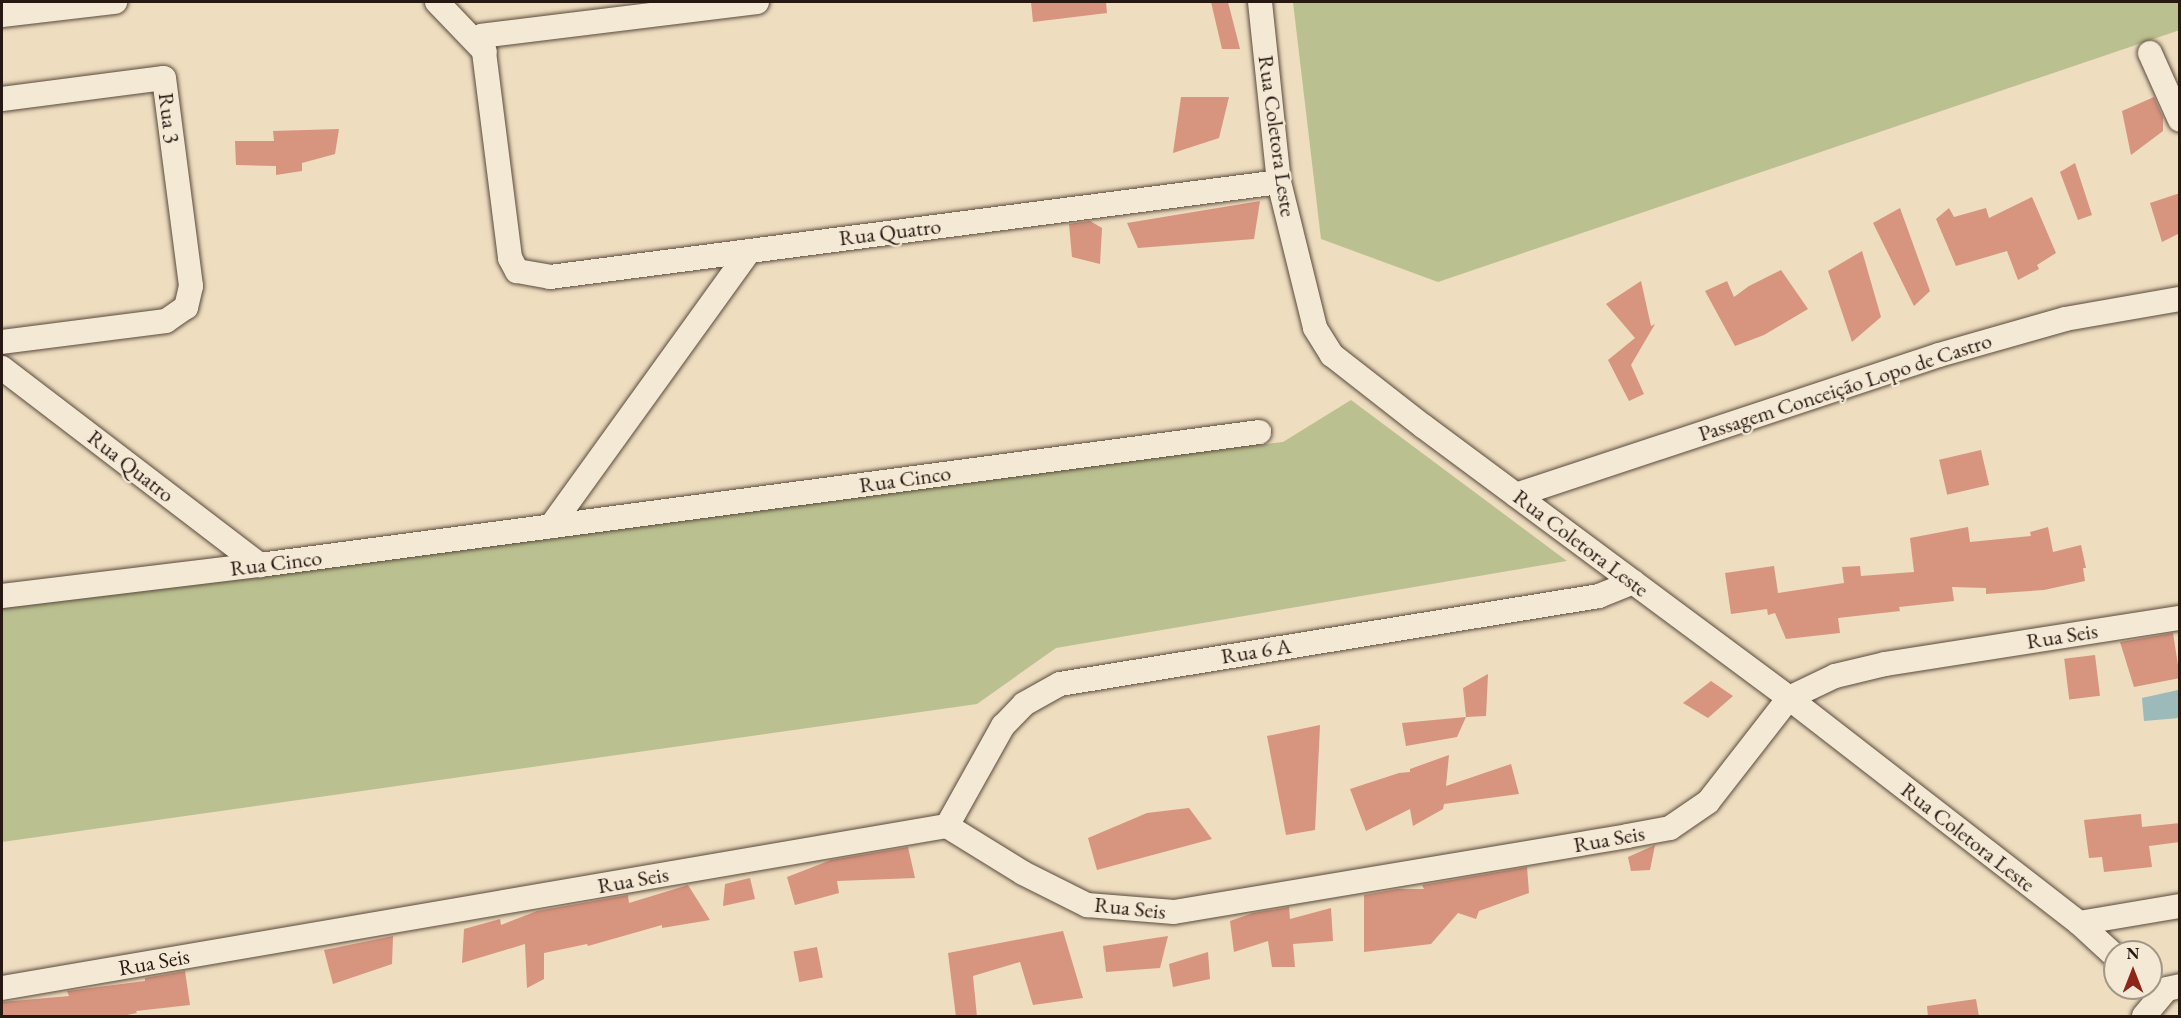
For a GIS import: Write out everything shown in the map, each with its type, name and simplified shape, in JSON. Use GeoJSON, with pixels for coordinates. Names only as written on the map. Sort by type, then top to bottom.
{"type":"FeatureCollection","features":[{"type":"Feature","properties":{"kind":"street"},"geometry":{"type":"LineString","coordinates":[[2,15],[115,2]]}},
{"type":"Feature","properties":{"kind":"street"},"geometry":{"type":"LineString","coordinates":[[437,2],[484,52]]}},
{"type":"Feature","properties":{"kind":"street"},"geometry":{"type":"LineString","coordinates":[[484,52],[482,36],[757,2]]}},
{"type":"Feature","properties":{"kind":"street","name":"Rua Coletora Leste"},"geometry":{"type":"LineString","coordinates":[[1260,2],[1279,182],[1315,328],[1332,355],[1789,698],[2079,923],[2103,945]]}},
{"type":"Feature","properties":{"kind":"street","name":"Rua Quatro"},"geometry":{"type":"LineString","coordinates":[[484,52],[510,258],[517,271],[550,277],[1279,182]]}},
{"type":"Feature","properties":{"kind":"street"},"geometry":{"type":"LineString","coordinates":[[2150,53],[2180,120]]}},
{"type":"Feature","properties":{"kind":"street","name":"Rua 3"},"geometry":{"type":"LineString","coordinates":[[2,99],[164,78],[191,286],[186,307],[166,321],[2,342]]}},
{"type":"Feature","properties":{"kind":"street"},"geometry":{"type":"LineString","coordinates":[[551,526],[749,250]]}},
{"type":"Feature","properties":{"kind":"street","name":"Passagem Conceição Lopo de Castro"},"geometry":{"type":"LineString","coordinates":[[1516,495],[1939,355],[2065,319],[2180,299]]}},
{"type":"Feature","properties":{"kind":"street","name":"Rua Quatro"},"geometry":{"type":"LineString","coordinates":[[2,368],[260,565]]}},
{"type":"Feature","properties":{"kind":"street","name":"Rua Cinco"},"geometry":{"type":"LineString","coordinates":[[2,596],[260,565],[1259,432]]}},
{"type":"Feature","properties":{"kind":"street","name":"Rua 6 A"},"geometry":{"type":"LineString","coordinates":[[946,826],[1003,726],[1024,704],[1060,684],[1599,596],[1633,582]]}},
{"type":"Feature","properties":{"kind":"street","name":"Rua Seis"},"geometry":{"type":"LineString","coordinates":[[2,988],[946,826],[1023,873],[1087,905],[1174,912],[1670,828],[1708,802],[1789,698],[1835,676],[1886,664],[2180,618]]}},
{"type":"Feature","properties":{"kind":"street"},"geometry":{"type":"LineString","coordinates":[[2079,923],[2180,906]]}},
{"type":"Feature","properties":{"kind":"street"},"geometry":{"type":"LineString","coordinates":[[2149,1006],[2167,989],[2180,986]]}},
{"type":"Feature","properties":{"kind":"green space"},"geometry":{"type":"Polygon","coordinates":[[[1293,2],[2179,2],[2180,30],[1438,282],[1321,239],[1293,2]]]}},
{"type":"Feature","properties":{"kind":"green space"},"geometry":{"type":"Polygon","coordinates":[[[1351,400],[1567,561],[1056,648],[977,704],[2,842],[2,592],[1283,442],[1351,400]]]}},
{"type":"Feature","properties":{"kind":"water"},"geometry":{"type":"Polygon","coordinates":[[[2178,690],[2179,718],[2144,721],[2142,698],[2178,690]]]}},
{"type":"Feature","properties":{"kind":"building"},"geometry":{"type":"Polygon","coordinates":[[[1031,2],[1106,2],[1107,13],[1033,22],[1031,2]]]}},
{"type":"Feature","properties":{"kind":"building"},"geometry":{"type":"Polygon","coordinates":[[[1211,2],[1228,2],[1240,49],[1222,49],[1211,2]]]}},
{"type":"Feature","properties":{"kind":"building"},"geometry":{"type":"Polygon","coordinates":[[[1181,97],[1229,97],[1219,138],[1173,153],[1181,97]]]}},
{"type":"Feature","properties":{"kind":"building"},"geometry":{"type":"Polygon","coordinates":[[[2154,97],[2163,117],[2163,131],[2131,155],[2122,111],[2154,97]]]}},
{"type":"Feature","properties":{"kind":"building"},"geometry":{"type":"Polygon","coordinates":[[[339,129],[335,154],[302,163],[302,171],[276,175],[276,166],[236,165],[235,141],[274,141],[273,131],[339,129]]]}},
{"type":"Feature","properties":{"kind":"building"},"geometry":{"type":"Polygon","coordinates":[[[2075,163],[2092,215],[2078,220],[2060,172],[2075,163]]]}},
{"type":"Feature","properties":{"kind":"building"},"geometry":{"type":"Polygon","coordinates":[[[2180,193],[2180,233],[2162,242],[2150,203],[2180,193]]]}},
{"type":"Feature","properties":{"kind":"building"},"geometry":{"type":"Polygon","coordinates":[[[2032,197],[2056,253],[2037,265],[2039,269],[2018,280],[2007,251],[1956,266],[1936,219],[1949,208],[1954,217],[1986,208],[1989,218],[2032,197]]]}},
{"type":"Feature","properties":{"kind":"building"},"geometry":{"type":"Polygon","coordinates":[[[1260,201],[1254,239],[1138,248],[1127,223],[1260,201]]]}},
{"type":"Feature","properties":{"kind":"building"},"geometry":{"type":"Polygon","coordinates":[[[1900,208],[1930,291],[1914,306],[1873,223],[1900,208]]]}},
{"type":"Feature","properties":{"kind":"building"},"geometry":{"type":"Polygon","coordinates":[[[1090,221],[1102,228],[1100,264],[1072,257],[1069,224],[1090,221]]]}},
{"type":"Feature","properties":{"kind":"building"},"geometry":{"type":"Polygon","coordinates":[[[1862,251],[1881,317],[1852,342],[1828,271],[1862,251]]]}},
{"type":"Feature","properties":{"kind":"building"},"geometry":{"type":"Polygon","coordinates":[[[1781,270],[1808,309],[1764,335],[1735,346],[1705,291],[1727,281],[1734,297],[1749,286],[1781,270]]]}},
{"type":"Feature","properties":{"kind":"building"},"geometry":{"type":"Polygon","coordinates":[[[1641,281],[1651,326],[1655,324],[1631,365],[1644,394],[1629,401],[1608,360],[1635,338],[1606,304],[1641,281]]]}},
{"type":"Feature","properties":{"kind":"building"},"geometry":{"type":"Polygon","coordinates":[[[1981,450],[1989,485],[1947,495],[1939,460],[1981,450]]]}},
{"type":"Feature","properties":{"kind":"building"},"geometry":{"type":"Polygon","coordinates":[[[1968,527],[1970,542],[2031,536],[2030,532],[2048,527],[2053,552],[2081,545],[2086,568],[2083,568],[2085,581],[2044,590],[1986,594],[1986,588],[1952,587],[1954,601],[1899,607],[1900,611],[1838,618],[1840,633],[1786,639],[1775,613],[1768,615],[1767,609],[1731,614],[1725,573],[1774,566],[1778,593],[1844,583],[1842,567],[1860,566],[1861,576],[1914,572],[1910,538],[1968,527]]]}},
{"type":"Feature","properties":{"kind":"building"},"geometry":{"type":"Polygon","coordinates":[[[2173,633],[2180,678],[2134,687],[2120,642],[2173,633]]]}},
{"type":"Feature","properties":{"kind":"building"},"geometry":{"type":"Polygon","coordinates":[[[2095,655],[2100,696],[2069,699],[2064,659],[2095,655]]]}},
{"type":"Feature","properties":{"kind":"building"},"geometry":{"type":"Polygon","coordinates":[[[1488,674],[1486,716],[1466,717],[1463,688],[1488,674]]]}},
{"type":"Feature","properties":{"kind":"building"},"geometry":{"type":"Polygon","coordinates":[[[1711,681],[1733,696],[1708,718],[1683,703],[1711,681]]]}},
{"type":"Feature","properties":{"kind":"building"},"geometry":{"type":"Polygon","coordinates":[[[1466,717],[1457,737],[1406,746],[1402,723],[1466,717]]]}},
{"type":"Feature","properties":{"kind":"building"},"geometry":{"type":"Polygon","coordinates":[[[1320,725],[1315,830],[1286,835],[1267,736],[1320,725]]]}},
{"type":"Feature","properties":{"kind":"building"},"geometry":{"type":"Polygon","coordinates":[[[1449,755],[1446,786],[1511,764],[1519,794],[1444,804],[1443,809],[1413,826],[1410,809],[1366,831],[1350,789],[1399,773],[1410,772],[1410,769],[1449,755]]]}},
{"type":"Feature","properties":{"kind":"building"},"geometry":{"type":"Polygon","coordinates":[[[1189,808],[1212,839],[1097,870],[1088,838],[1147,813],[1189,808]]]}},
{"type":"Feature","properties":{"kind":"building"},"geometry":{"type":"Polygon","coordinates":[[[2141,814],[2142,827],[2180,823],[2180,842],[2149,846],[2152,867],[2104,872],[2102,857],[2089,858],[2084,820],[2141,814]]]}},
{"type":"Feature","properties":{"kind":"building"},"geometry":{"type":"Polygon","coordinates":[[[1655,845],[1650,870],[1631,871],[1628,857],[1655,845]]]}},
{"type":"Feature","properties":{"kind":"building"},"geometry":{"type":"Polygon","coordinates":[[[908,847],[915,878],[837,881],[839,893],[795,905],[787,877],[831,860],[908,847]]]}},
{"type":"Feature","properties":{"kind":"building"},"geometry":{"type":"Polygon","coordinates":[[[1527,867],[1529,893],[1479,911],[1476,919],[1458,913],[1431,944],[1364,952],[1364,895],[1398,889],[1424,889],[1422,885],[1527,867]]]}},
{"type":"Feature","properties":{"kind":"building"},"geometry":{"type":"Polygon","coordinates":[[[750,878],[755,899],[723,906],[725,884],[750,878]]]}},
{"type":"Feature","properties":{"kind":"building"},"geometry":{"type":"Polygon","coordinates":[[[688,885],[710,920],[662,928],[662,925],[588,946],[587,944],[544,953],[544,979],[527,988],[525,944],[462,963],[464,929],[500,919],[501,925],[537,911],[628,895],[629,903],[688,885]]]}},
{"type":"Feature","properties":{"kind":"building"},"geometry":{"type":"Polygon","coordinates":[[[1289,907],[1290,919],[1331,908],[1333,941],[1293,944],[1295,967],[1272,967],[1268,941],[1234,952],[1230,921],[1253,913],[1289,907]]]}},
{"type":"Feature","properties":{"kind":"building"},"geometry":{"type":"Polygon","coordinates":[[[1063,931],[1083,998],[1033,1005],[1020,962],[973,976],[977,1017],[956,1017],[948,953],[1063,931]]]}},
{"type":"Feature","properties":{"kind":"building"},"geometry":{"type":"Polygon","coordinates":[[[393,936],[392,964],[333,984],[324,950],[393,936]]]}},
{"type":"Feature","properties":{"kind":"building"},"geometry":{"type":"Polygon","coordinates":[[[1168,936],[1160,968],[1106,972],[1103,946],[1168,936]]]}},
{"type":"Feature","properties":{"kind":"building"},"geometry":{"type":"Polygon","coordinates":[[[817,947],[823,977],[799,982],[793,952],[817,947]]]}},
{"type":"Feature","properties":{"kind":"building"},"geometry":{"type":"Polygon","coordinates":[[[1208,952],[1210,979],[1173,987],[1169,964],[1208,952]]]}},
{"type":"Feature","properties":{"kind":"building"},"geometry":{"type":"Polygon","coordinates":[[[185,971],[190,1005],[136,1011],[137,1013],[117,1017],[2,1017],[2,1002],[69,996],[67,991],[145,981],[145,978],[185,971]]]}},
{"type":"Feature","properties":{"kind":"building"},"geometry":{"type":"Polygon","coordinates":[[[1976,999],[1979,1017],[1928,1017],[1927,1006],[1976,999]]]}}]}
